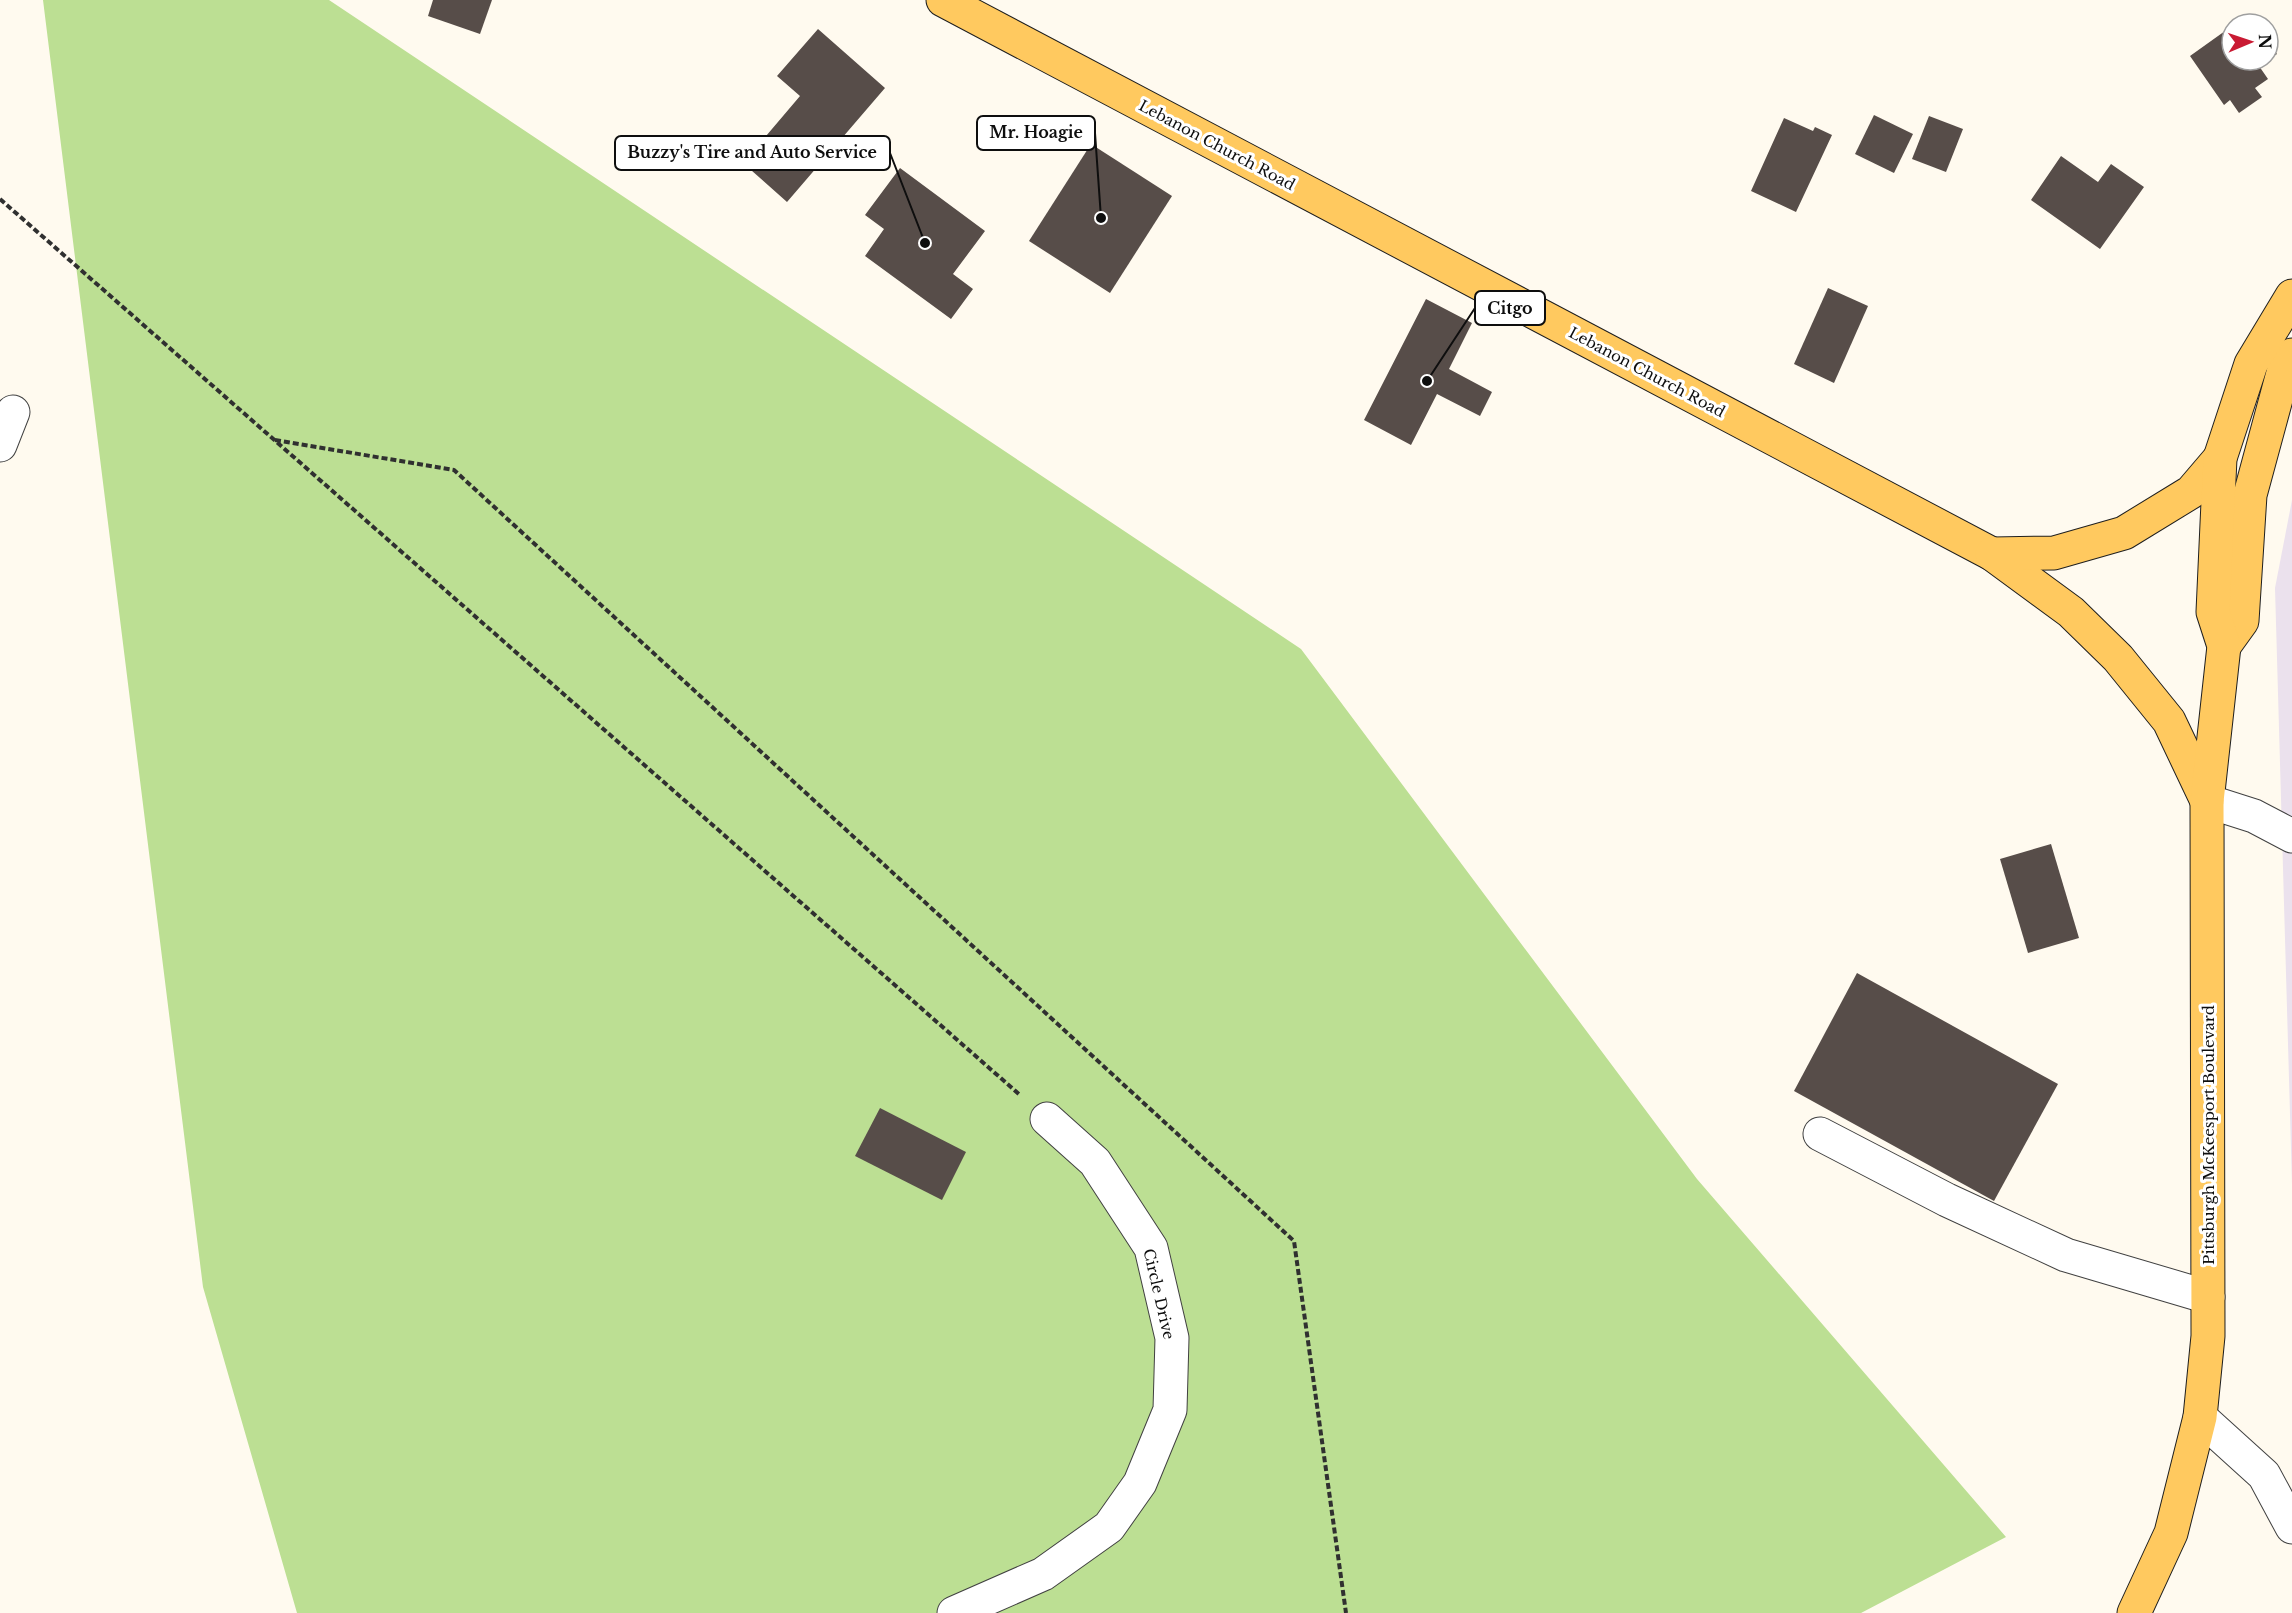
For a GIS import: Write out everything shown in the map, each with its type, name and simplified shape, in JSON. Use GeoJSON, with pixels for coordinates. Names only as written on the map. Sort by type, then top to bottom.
{"type":"FeatureCollection","features":[{"type":"Feature","properties":{"kind":"main road","name":"Lebanon Church Road"},"geometry":{"type":"LineString","coordinates":[[943,0],[1992,554],[2071,612],[2118,658],[2169,721],[2207,801]]}},
{"type":"Feature","properties":{"kind":"main road","name":"Pittsburgh McKeesport Boulevard"},"geometry":{"type":"LineString","coordinates":[[2134,1613],[2171,1533],[2200,1417],[2208,1336],[2207,801],[2224,646],[2213,612],[2220,458],[2251,364],[2292,296]]}},
{"type":"Feature","properties":{"kind":"main road","name":"Pittsburgh McKeesport Boulevard"},"geometry":{"type":"LineString","coordinates":[[2224,646],[2242,621],[2250,495],[2283,373],[2292,355]]}},
{"type":"Feature","properties":{"kind":"main road"},"geometry":{"type":"LineString","coordinates":[[1992,554],[2054,553],[2124,533],[2191,492],[2220,458]]}},
{"type":"Feature","properties":{"kind":"street"},"geometry":{"type":"LineString","coordinates":[[0,446],[13,412]]}},
{"type":"Feature","properties":{"kind":"street"},"geometry":{"type":"LineString","coordinates":[[2207,801],[2254,816],[2292,836]]}},
{"type":"Feature","properties":{"kind":"street","name":"Circle Drive"},"geometry":{"type":"LineString","coordinates":[[954,1613],[1043,1574],[1109,1527],[1140,1483],[1170,1410],[1172,1338],[1151,1248],[1095,1162],[1047,1119]]}},
{"type":"Feature","properties":{"kind":"street"},"geometry":{"type":"LineString","coordinates":[[1820,1134],[1947,1200],[2066,1254],[2208,1297]]}},
{"type":"Feature","properties":{"kind":"street"},"geometry":{"type":"LineString","coordinates":[[2200,1417],[2264,1475],[2292,1527]]}},
{"type":"Feature","properties":{"kind":"path"},"geometry":{"type":"LineString","coordinates":[[0,199],[1047,1119]]}},
{"type":"Feature","properties":{"kind":"path"},"geometry":{"type":"LineString","coordinates":[[275,440],[454,470],[1294,1241],[1346,1613]]}},
{"type":"Feature","properties":{"kind":"shaded area"},"geometry":{"type":"Polygon","coordinates":[[[2292,500],[2292,1184],[2275,588],[2292,500]]]}},
{"type":"Feature","properties":{"kind":"green space"},"geometry":{"type":"Polygon","coordinates":[[[43,0],[329,0],[1301,649],[1697,1179],[2006,1537],[1861,1613],[297,1613],[203,1287],[43,0]]]}},
{"type":"Feature","properties":{"kind":"building"},"geometry":{"type":"Polygon","coordinates":[[[433,0],[492,0],[480,34],[428,16],[433,0]]]}},
{"type":"Feature","properties":{"kind":"building"},"geometry":{"type":"Polygon","coordinates":[[[818,29],[885,88],[787,202],[743,163],[800,96],[777,76],[818,29]]]}},
{"type":"Feature","properties":{"kind":"building"},"geometry":{"type":"Polygon","coordinates":[[[2220,35],[2220,72],[2263,72],[2268,79],[2255,88],[2262,97],[2239,113],[2230,100],[2224,105],[2190,56],[2220,35]]]}},
{"type":"Feature","properties":{"kind":"building"},"geometry":{"type":"Polygon","coordinates":[[[1874,115],[1913,134],[1894,173],[1855,154],[1874,115]]]}},
{"type":"Feature","properties":{"kind":"building"},"geometry":{"type":"Polygon","coordinates":[[[1929,116],[1963,129],[1946,172],[1912,159],[1929,116]]]}},
{"type":"Feature","properties":{"kind":"building"},"geometry":{"type":"Polygon","coordinates":[[[1784,118],[1813,131],[1815,127],[1832,135],[1796,212],[1751,191],[1784,118]]]}},
{"type":"Feature","properties":{"kind":"building"},"geometry":{"type":"Polygon","coordinates":[[[1091,144],[1172,196],[1110,293],[1029,241],[1091,144]]]}},
{"type":"Feature","properties":{"kind":"building"},"geometry":{"type":"Polygon","coordinates":[[[2061,156],[2098,182],[2111,164],[2144,187],[2100,249],[2031,200],[2061,156]]]}},
{"type":"Feature","properties":{"kind":"building"},"geometry":{"type":"Polygon","coordinates":[[[900,168],[985,231],[953,274],[973,289],[951,319],[865,256],[884,229],[865,215],[900,168]]]}},
{"type":"Feature","properties":{"kind":"building"},"geometry":{"type":"Polygon","coordinates":[[[1828,288],[1868,306],[1834,383],[1794,364],[1828,288]]]}},
{"type":"Feature","properties":{"kind":"building"},"geometry":{"type":"Polygon","coordinates":[[[1426,299],[1472,323],[1449,369],[1492,392],[1480,416],[1437,394],[1411,445],[1364,420],[1426,299]]]}},
{"type":"Feature","properties":{"kind":"building"},"geometry":{"type":"Polygon","coordinates":[[[2051,844],[2079,938],[2028,953],[2000,859],[2051,844]]]}},
{"type":"Feature","properties":{"kind":"building"},"geometry":{"type":"Polygon","coordinates":[[[1857,973],[2058,1084],[1994,1201],[1794,1091],[1857,973]]]}},
{"type":"Feature","properties":{"kind":"building"},"geometry":{"type":"Polygon","coordinates":[[[880,1108],[966,1152],[942,1200],[855,1156],[880,1108]]]}},
{"type":"Feature","properties":{"kind":"place","name":"Mr. Hoagie"},"geometry":{"type":"Point","coordinates":[1101,218]}},
{"type":"Feature","properties":{"kind":"place","name":"Buzzy's Tire and Auto Service"},"geometry":{"type":"Point","coordinates":[925,243]}},
{"type":"Feature","properties":{"kind":"place","name":"Citgo"},"geometry":{"type":"Point","coordinates":[1427,381]}}]}
